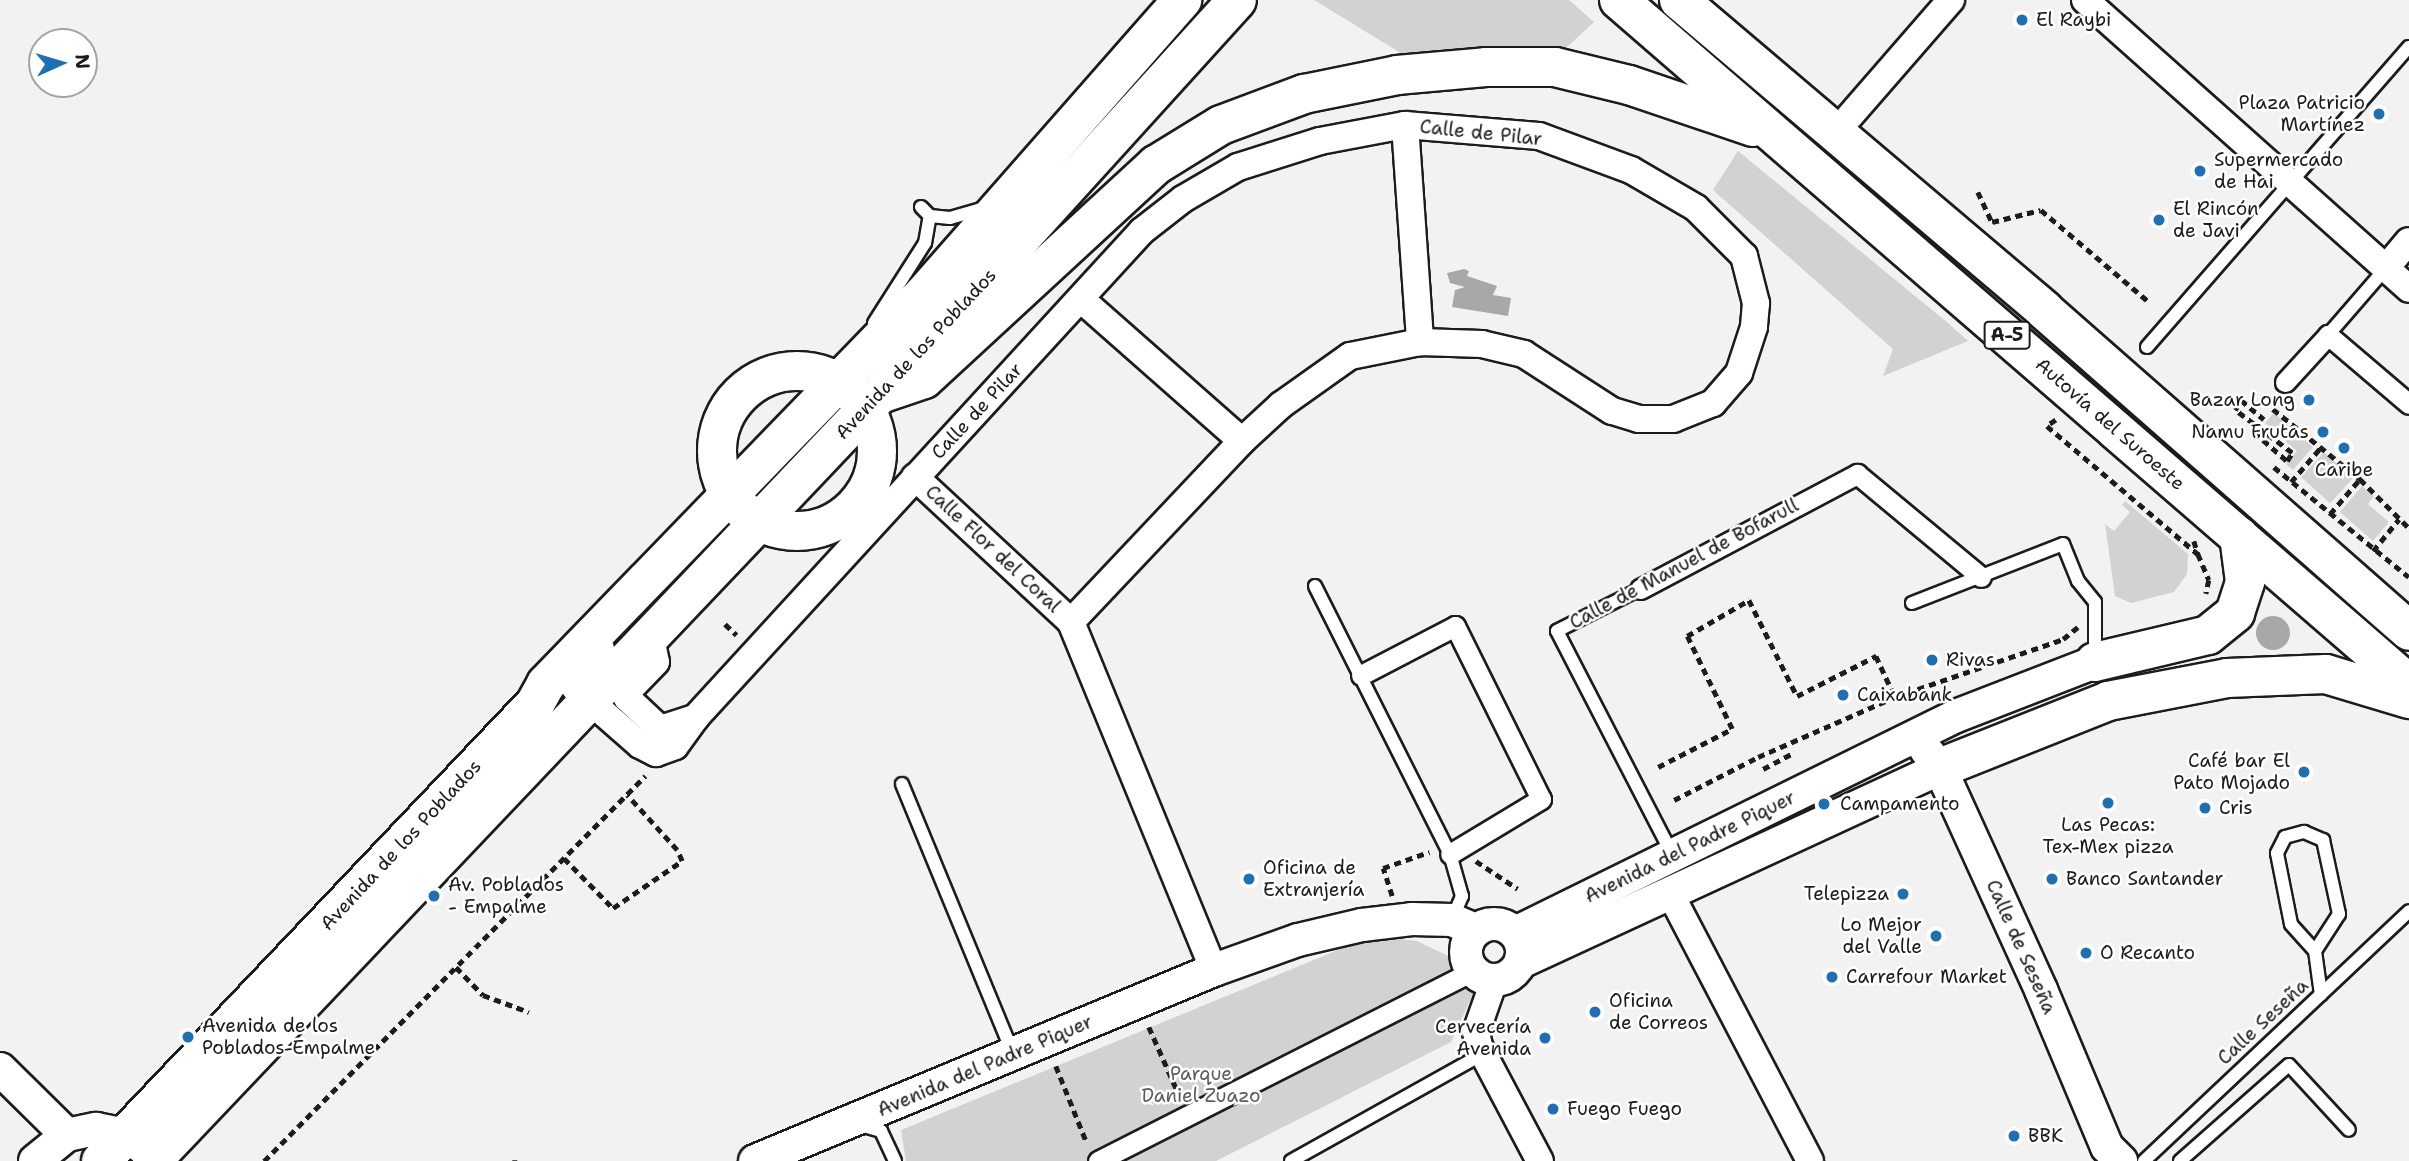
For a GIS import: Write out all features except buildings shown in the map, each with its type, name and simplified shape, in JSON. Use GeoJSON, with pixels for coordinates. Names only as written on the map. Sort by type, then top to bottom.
{"type":"FeatureCollection","features":[{"type":"Feature","properties":{"kind":"main road","name":"Avenida de los Poblados"},"geometry":{"type":"LineString","coordinates":[[139,1155],[652,637],[759,522],[1006,203],[1182,0]]}},
{"type":"Feature","properties":{"kind":"main road","name":"Avenida de los Poblados"},"geometry":{"type":"LineString","coordinates":[[139,1155],[697,527],[731,495],[860,389],[1237,0]]}},
{"type":"Feature","properties":{"kind":"main road","name":"Autovía del Suroeste"},"geometry":{"type":"LineString","coordinates":[[1619,0],[2409,684]]}},
{"type":"Feature","properties":{"kind":"main road","name":"A-5"},"geometry":{"type":"LineString","coordinates":[[1679,0],[2044,310],[2409,631]]}},
{"type":"Feature","properties":{"kind":"main road"},"geometry":{"type":"LineString","coordinates":[[860,389],[877,455],[871,481],[857,503],[837,520],[812,530],[786,531],[759,522],[731,495],[717,461],[718,435],[727,410],[744,390],[767,376],[793,370],[860,389],[924,379],[1156,165],[1221,125],[1304,94],[1397,75],[1486,67],[1555,67],[1629,85],[1775,135]]}},
{"type":"Feature","properties":{"kind":"main road"},"geometry":{"type":"LineString","coordinates":[[2095,662],[2208,635],[2235,613],[2245,582],[2239,536]]}},
{"type":"Feature","properties":{"kind":"main road"},"geometry":{"type":"LineString","coordinates":[[2150,649],[2158,692]]}},
{"type":"Feature","properties":{"kind":"main road"},"geometry":{"type":"LineString","coordinates":[[1940,768],[2067,716],[2158,692],[2227,678],[2326,674],[2409,699]]}},
{"type":"Feature","properties":{"kind":"street"},"geometry":{"type":"LineString","coordinates":[[1850,116],[1951,0]]}},
{"type":"Feature","properties":{"kind":"street"},"geometry":{"type":"LineString","coordinates":[[2085,0],[2409,289]]}},
{"type":"Feature","properties":{"kind":"street"},"geometry":{"type":"LineString","coordinates":[[1405,125],[1420,342]]}},
{"type":"Feature","properties":{"kind":"street","name":"Calle de Pilar"},"geometry":{"type":"LineString","coordinates":[[589,701],[640,745],[656,753],[675,746],[696,716],[1082,300],[1142,231],[1183,199],[1238,167],[1320,141],[1405,125],[1539,136],[1631,170],[1696,208],[1744,256],[1756,303],[1755,327],[1739,373],[1713,403],[1672,419],[1639,419],[1612,411],[1524,355],[1482,344],[1420,342],[1350,356],[1281,405],[1242,441],[1071,622]]}},
{"type":"Feature","properties":{"kind":"street"},"geometry":{"type":"LineString","coordinates":[[2386,268],[2409,242]]}},
{"type":"Feature","properties":{"kind":"street"},"geometry":{"type":"LineString","coordinates":[[1082,300],[1242,441]]}},
{"type":"Feature","properties":{"kind":"street"},"geometry":{"type":"LineString","coordinates":[[2285,382],[2328,335],[2409,404]]}},
{"type":"Feature","properties":{"kind":"street","name":"Calle de Manuel de Bofarull"},"geometry":{"type":"LineString","coordinates":[[1640,589],[1857,474],[1981,577]]}},
{"type":"Feature","properties":{"kind":"street","name":"Calle Flor del Coral"},"geometry":{"type":"LineString","coordinates":[[915,477],[1071,622]]}},
{"type":"Feature","properties":{"kind":"street","name":"Avenida de los Poblados"},"geometry":{"type":"LineString","coordinates":[[589,701],[575,688],[584,667],[665,579],[697,527]]}},
{"type":"Feature","properties":{"kind":"street"},"geometry":{"type":"LineString","coordinates":[[1071,622],[1214,970]]}},
{"type":"Feature","properties":{"kind":"street"},"geometry":{"type":"LineString","coordinates":[[1361,675],[1455,626],[1541,799],[1449,850]]}},
{"type":"Feature","properties":{"kind":"street","name":"Calle de Pilar"},"geometry":{"type":"LineString","coordinates":[[652,637],[656,662],[629,690],[627,698],[660,729],[696,716]]}},
{"type":"Feature","properties":{"kind":"street","name":"Avenida del Padre Piquer"},"geometry":{"type":"LineString","coordinates":[[1518,947],[1673,857],[1915,735],[2095,662]]}},
{"type":"Feature","properties":{"kind":"street","name":"Calle de Seseña"},"geometry":{"type":"LineString","coordinates":[[1915,735],[1940,768],[2111,1156]]}},
{"type":"Feature","properties":{"kind":"street","name":"Avenida del Padre Piquer"},"geometry":{"type":"LineString","coordinates":[[1518,947],[1670,893],[1940,768]]}},
{"type":"Feature","properties":{"kind":"street"},"geometry":{"type":"LineString","coordinates":[[1670,893],[1810,1161]]}},
{"type":"Feature","properties":{"kind":"street","name":"Avenida del Padre Piquer"},"geometry":{"type":"LineString","coordinates":[[755,1161],[1214,970],[1298,940],[1362,925],[1464,925]]}},
{"type":"Feature","properties":{"kind":"street"},"geometry":{"type":"LineString","coordinates":[[1094,1155],[1188,1115],[1483,976],[1510,976],[1518,947],[1503,925],[1464,925],[1466,962],[1483,976]]}},
{"type":"Feature","properties":{"kind":"street"},"geometry":{"type":"LineString","coordinates":[[1483,976],[1476,1032],[1484,1054],[1540,1161]]}},
{"type":"Feature","properties":{"kind":"street"},"geometry":{"type":"LineString","coordinates":[[0,1069],[66,1135]]}},
{"type":"Feature","properties":{"kind":"street"},"geometry":{"type":"LineString","coordinates":[[36,1161],[66,1135],[96,1129],[139,1155]]}},
{"type":"Feature","properties":{"kind":"lane"},"geometry":{"type":"LineString","coordinates":[[2147,347],[2289,181],[2409,47]]}},
{"type":"Feature","properties":{"kind":"lane"},"geometry":{"type":"LineString","coordinates":[[860,389],[875,321],[925,243],[925,212],[950,218],[1006,203]]}},
{"type":"Feature","properties":{"kind":"lane"},"geometry":{"type":"LineString","coordinates":[[2328,335],[2386,268]]}},
{"type":"Feature","properties":{"kind":"lane"},"geometry":{"type":"LineString","coordinates":[[1912,603],[2063,544],[2078,581],[2095,602],[2095,662]]}},
{"type":"Feature","properties":{"kind":"lane"},"geometry":{"type":"LineString","coordinates":[[1315,586],[1449,850],[1462,896],[1464,925]]}},
{"type":"Feature","properties":{"kind":"lane","name":"Calle de Manuel de Bofarull"},"geometry":{"type":"LineString","coordinates":[[1640,589],[1557,631],[1673,857]]}},
{"type":"Feature","properties":{"kind":"lane"},"geometry":{"type":"LineString","coordinates":[[902,784],[1013,1054]]}},
{"type":"Feature","properties":{"kind":"lane"},"geometry":{"type":"LineString","coordinates":[[2315,951],[2339,914],[2323,840],[2304,832],[2285,837],[2277,853],[2291,925],[2315,951],[2321,995]]}},
{"type":"Feature","properties":{"kind":"lane","name":"Calle Seseña"},"geometry":{"type":"LineString","coordinates":[[2144,1161],[2409,911]]}},
{"type":"Feature","properties":{"kind":"lane"},"geometry":{"type":"LineString","coordinates":[[1291,1161],[1484,1054]]}},
{"type":"Feature","properties":{"kind":"lane"},"geometry":{"type":"LineString","coordinates":[[2180,1161],[2289,1065],[2349,1130]]}},
{"type":"Feature","properties":{"kind":"lane"},"geometry":{"type":"LineString","coordinates":[[849,1122],[881,1131],[895,1161]]}},
{"type":"Feature","properties":{"kind":"path"},"geometry":{"type":"LineString","coordinates":[[1978,192],[1992,222],[2041,210],[2149,302]]}},
{"type":"Feature","properties":{"kind":"path"},"geometry":{"type":"LineString","coordinates":[[2254,432],[2287,461],[2292,453],[2235,410],[2241,400],[2264,419]]}},
{"type":"Feature","properties":{"kind":"path"},"geometry":{"type":"LineString","coordinates":[[2273,409],[2360,479],[2409,528]]}},
{"type":"Feature","properties":{"kind":"path"},"geometry":{"type":"LineString","coordinates":[[2064,428],[2054,418],[2047,426],[2198,554]]}},
{"type":"Feature","properties":{"kind":"path"},"geometry":{"type":"LineString","coordinates":[[2291,482],[2322,446]]}},
{"type":"Feature","properties":{"kind":"path"},"geometry":{"type":"LineString","coordinates":[[2330,514],[2360,479]]}},
{"type":"Feature","properties":{"kind":"path"},"geometry":{"type":"LineString","coordinates":[[2170,519],[2180,528]]}},
{"type":"Feature","properties":{"kind":"path"},"geometry":{"type":"LineString","coordinates":[[2373,551],[2399,519]]}},
{"type":"Feature","properties":{"kind":"path"},"geometry":{"type":"LineString","coordinates":[[2197,544],[2198,554],[2209,580],[2203,606]]}},
{"type":"Feature","properties":{"kind":"path"},"geometry":{"type":"LineString","coordinates":[[1658,767],[1732,729],[1687,636],[1749,600],[1797,696],[1876,656],[1895,697]]}},
{"type":"Feature","properties":{"kind":"path"},"geometry":{"type":"LineString","coordinates":[[1674,800],[1758,758],[1895,697],[2063,639],[2080,625]]}},
{"type":"Feature","properties":{"kind":"path"},"geometry":{"type":"LineString","coordinates":[[1763,769],[1793,753]]}},
{"type":"Feature","properties":{"kind":"path"},"geometry":{"type":"LineString","coordinates":[[264,1161],[627,795],[648,770]]}},
{"type":"Feature","properties":{"kind":"path"},"geometry":{"type":"LineString","coordinates":[[564,858],[613,908],[682,861],[677,850],[627,795]]}},
{"type":"Feature","properties":{"kind":"path"},"geometry":{"type":"LineString","coordinates":[[1392,896],[1383,868],[1449,850],[1518,889]]}},
{"type":"Feature","properties":{"kind":"path"},"geometry":{"type":"LineString","coordinates":[[456,967],[483,995],[529,1013]]}},
{"type":"Feature","properties":{"kind":"path"},"geometry":{"type":"LineString","coordinates":[[1149,1027],[1188,1115]]}},
{"type":"Feature","properties":{"kind":"path"},"geometry":{"type":"LineString","coordinates":[[1056,1066],[1094,1155]]}},
{"type":"Feature","properties":{"kind":"green space"},"geometry":{"type":"Polygon","coordinates":[[[1314,0],[1569,0],[1594,22],[1551,62],[1404,55],[1314,0]]]}},
{"type":"Feature","properties":{"kind":"green space"},"geometry":{"type":"Polygon","coordinates":[[[1738,151],[1968,341],[1883,376],[1893,349],[1713,190],[1738,151]]]}},
{"type":"Feature","properties":{"kind":"green space"},"geometry":{"type":"Polygon","coordinates":[[[2274,413],[2313,447],[2293,470],[2286,464],[2297,451],[2265,423],[2274,413]]]}},
{"type":"Feature","properties":{"kind":"green space"},"geometry":{"type":"Polygon","coordinates":[[[2324,452],[2353,478],[2330,503],[2301,477],[2324,452]]]}},
{"type":"Feature","properties":{"kind":"green space"},"geometry":{"type":"Polygon","coordinates":[[[2362,486],[2374,496],[2368,504],[2389,522],[2373,541],[2340,512],[2362,486]]]}},
{"type":"Feature","properties":{"kind":"green space"},"geometry":{"type":"Polygon","coordinates":[[[2125,501],[2188,554],[2187,574],[2174,592],[2131,603],[2115,596],[2105,524],[2114,531],[2130,512],[2122,505],[2125,501]]]}},
{"type":"Feature","properties":{"kind":"green space","name":"Parque Daniel Zuazo"},"geometry":{"type":"Polygon","coordinates":[[[1372,936],[1417,941],[1450,957],[1473,994],[1451,1042],[1216,1161],[906,1161],[901,1130],[1372,936]]]}},
{"type":"Feature","properties":{"kind":"shaded area"},"geometry":{"type":"Polygon","coordinates":[[[1464,269],[1469,271],[1467,276],[1497,286],[1493,295],[1511,298],[1508,316],[1452,307],[1455,290],[1465,287],[1450,283],[1447,273],[1464,269]]]}},
{"type":"Feature","properties":{"kind":"shaded area"},"geometry":{"type":"Polygon","coordinates":[[[2273,616],[2285,621],[2290,633],[2285,645],[2273,650],[2261,645],[2256,633],[2261,621],[2273,616]]]}},
{"type":"Feature","properties":{"kind":"place","name":"El Raybi"},"geometry":{"type":"Point","coordinates":[2022,20]}},
{"type":"Feature","properties":{"kind":"place","name":"Plaza Patricio Martínez"},"geometry":{"type":"Point","coordinates":[2379,114]}},
{"type":"Feature","properties":{"kind":"place","name":"Supermercado de Hai"},"geometry":{"type":"Point","coordinates":[2200,171]}},
{"type":"Feature","properties":{"kind":"place","name":"El Rincón de Javi"},"geometry":{"type":"Point","coordinates":[2159,220]}},
{"type":"Feature","properties":{"kind":"place","name":"Bazar Long"},"geometry":{"type":"Point","coordinates":[2309,400]}},
{"type":"Feature","properties":{"kind":"place","name":"Namu Frutas"},"geometry":{"type":"Point","coordinates":[2323,432]}},
{"type":"Feature","properties":{"kind":"place","name":"Caribe"},"geometry":{"type":"Point","coordinates":[2344,448]}},
{"type":"Feature","properties":{"kind":"place","name":"Rivas"},"geometry":{"type":"Point","coordinates":[1932,660]}},
{"type":"Feature","properties":{"kind":"place","name":"Caixabank"},"geometry":{"type":"Point","coordinates":[1843,695]}},
{"type":"Feature","properties":{"kind":"place","name":"Café bar El Pato Mojado"},"geometry":{"type":"Point","coordinates":[2304,772]}},
{"type":"Feature","properties":{"kind":"place","name":"Las Pecas: Tex-Mex pizza"},"geometry":{"type":"Point","coordinates":[2108,803]}},
{"type":"Feature","properties":{"kind":"place","name":"Campamento"},"geometry":{"type":"Point","coordinates":[1824,804]}},
{"type":"Feature","properties":{"kind":"place","name":"Cris"},"geometry":{"type":"Point","coordinates":[2205,808]}},
{"type":"Feature","properties":{"kind":"place","name":"Oficina de Extranjería"},"geometry":{"type":"Point","coordinates":[1249,879]}},
{"type":"Feature","properties":{"kind":"place","name":"Banco Santander"},"geometry":{"type":"Point","coordinates":[2052,879]}},
{"type":"Feature","properties":{"kind":"place","name":"Telepizza"},"geometry":{"type":"Point","coordinates":[1903,894]}},
{"type":"Feature","properties":{"kind":"place","name":"Av. Poblados - Empalme"},"geometry":{"type":"Point","coordinates":[434,896]}},
{"type":"Feature","properties":{"kind":"place","name":"Lo Mejor del Valle"},"geometry":{"type":"Point","coordinates":[1936,936]}},
{"type":"Feature","properties":{"kind":"place","name":"O Recanto"},"geometry":{"type":"Point","coordinates":[2086,953]}},
{"type":"Feature","properties":{"kind":"place","name":"Carrefour Market"},"geometry":{"type":"Point","coordinates":[1832,977]}},
{"type":"Feature","properties":{"kind":"place","name":"Oficina de Correos"},"geometry":{"type":"Point","coordinates":[1595,1012]}},
{"type":"Feature","properties":{"kind":"place","name":"Avenida de los Poblados-Empalme"},"geometry":{"type":"Point","coordinates":[188,1037]}},
{"type":"Feature","properties":{"kind":"place","name":"Cervecería Avenida"},"geometry":{"type":"Point","coordinates":[1545,1038]}},
{"type":"Feature","properties":{"kind":"place","name":"Fuego Fuego"},"geometry":{"type":"Point","coordinates":[1553,1109]}},
{"type":"Feature","properties":{"kind":"place","name":"BBK"},"geometry":{"type":"Point","coordinates":[2014,1136]}}]}
